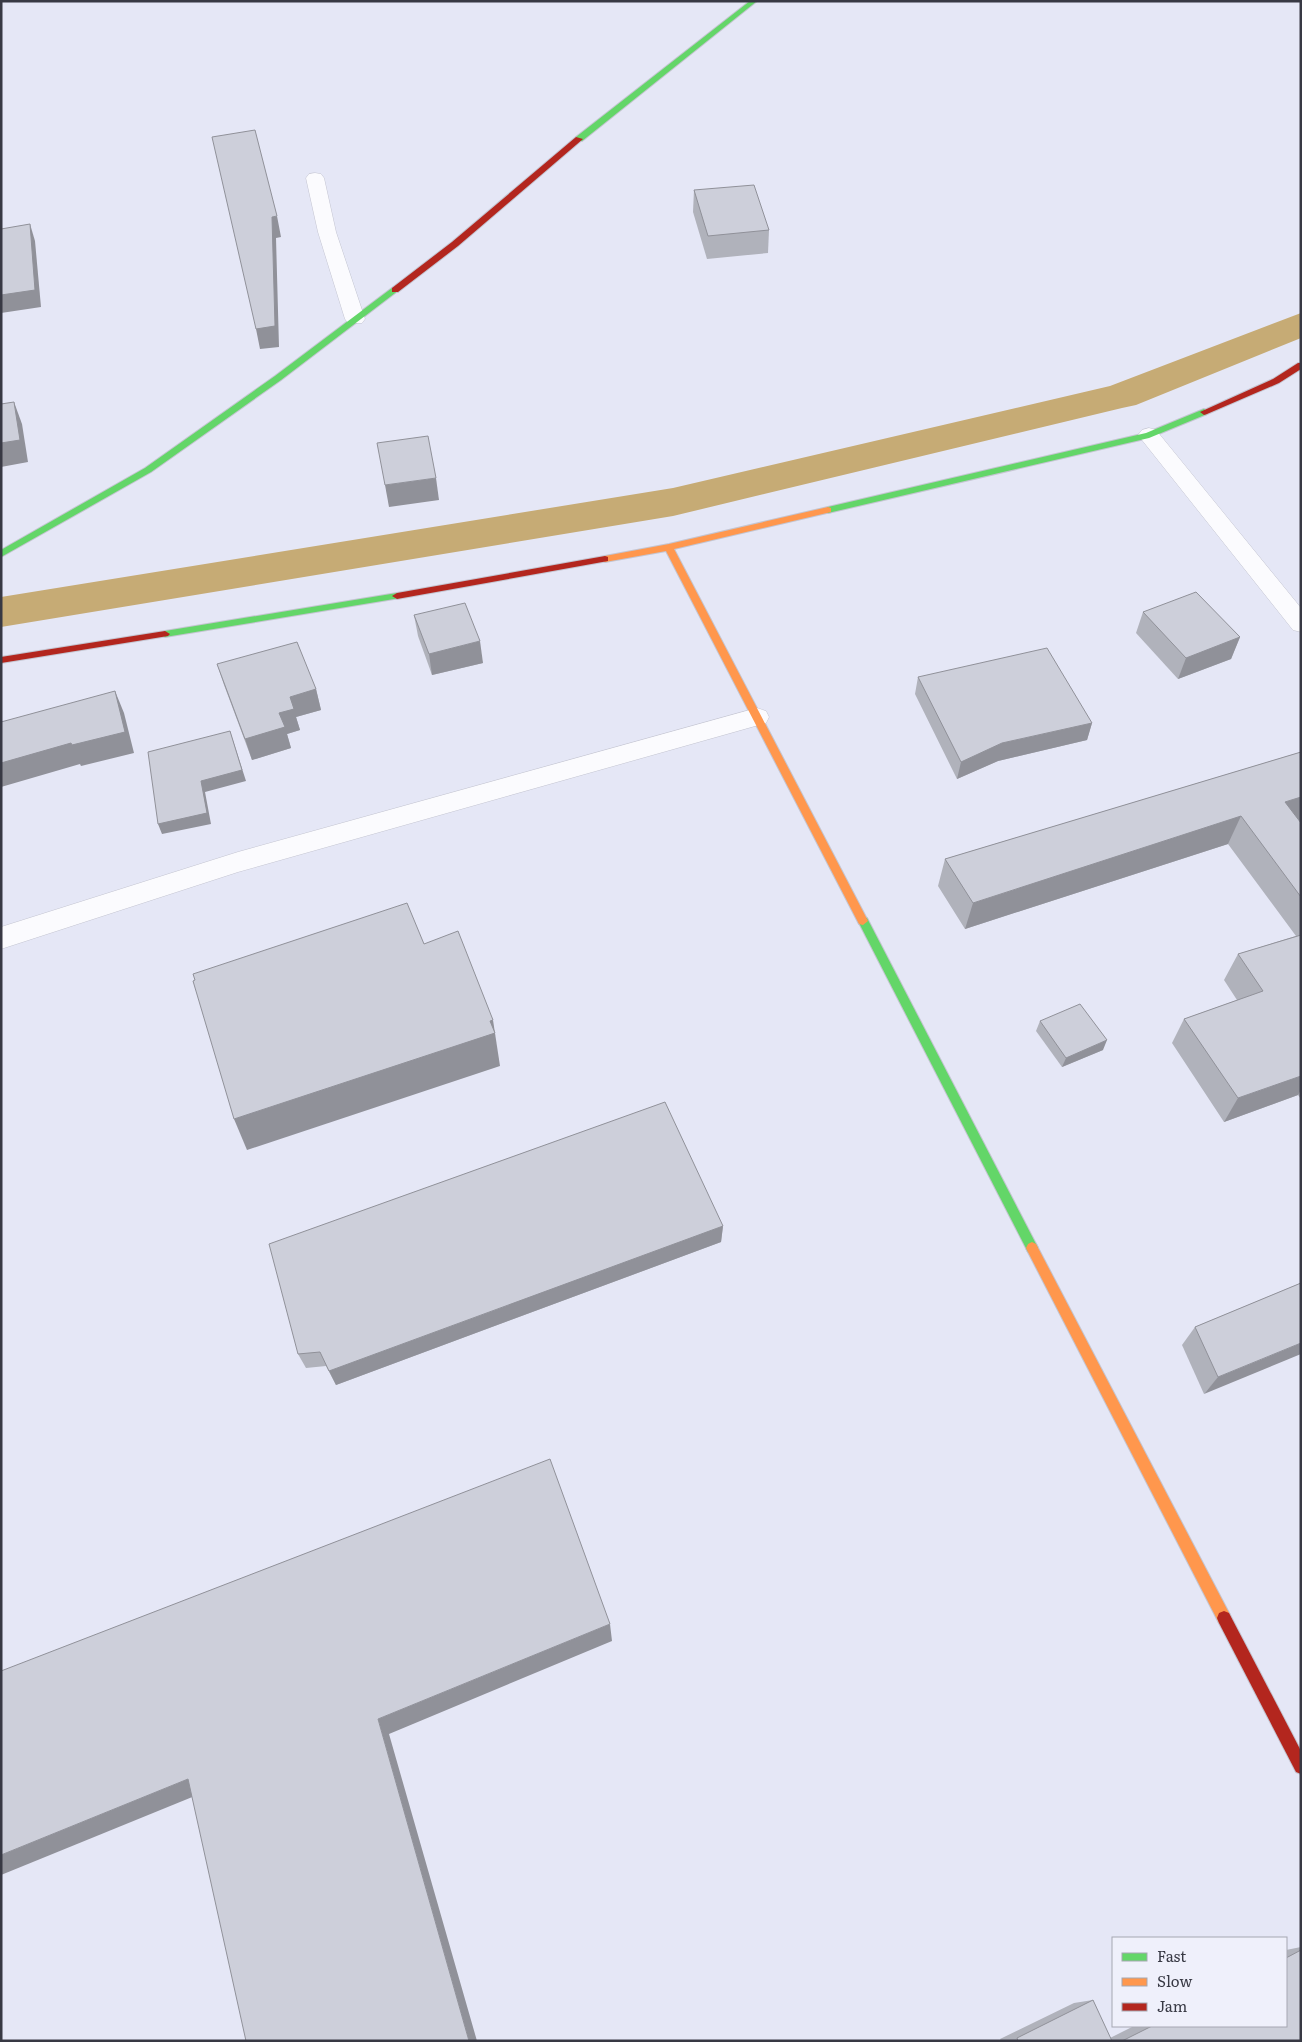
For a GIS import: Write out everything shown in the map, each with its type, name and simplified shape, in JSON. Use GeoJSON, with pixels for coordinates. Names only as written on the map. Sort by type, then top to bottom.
{"type":"FeatureCollection","features":[{"type":"Feature","properties":{"kind":"street"},"geometry":{"type":"LineString","coordinates":[[1,554],[148,470],[278,378],[455,244],[546,165],[754,1]]}},
{"type":"Feature","properties":{"kind":"street"},"geometry":{"type":"LineString","coordinates":[[315,178],[327,232],[355,319]]}},
{"type":"Feature","properties":{"kind":"street"},"geometry":{"type":"LineString","coordinates":[[1,660],[485,582],[669,547],[1149,435],[1276,381],[1301,366]]}},
{"type":"Feature","properties":{"kind":"street"},"geometry":{"type":"LineString","coordinates":[[1149,435],[1301,624]]}},
{"type":"Feature","properties":{"kind":"street"},"geometry":{"type":"LineString","coordinates":[[669,547],[1301,1767]]}},
{"type":"Feature","properties":{"kind":"street"},"geometry":{"type":"LineString","coordinates":[[1,938],[248,860],[757,717]]}},
{"type":"Feature","properties":{"kind":"building"},"geometry":{"type":"Polygon","coordinates":[[[255,130],[277,216],[272,217],[275,326],[256,329],[212,137],[255,130]]]}},
{"type":"Feature","properties":{"kind":"building"},"geometry":{"type":"Polygon","coordinates":[[[754,185],[769,230],[708,236],[694,190],[754,185]]]}},
{"type":"Feature","properties":{"kind":"building"},"geometry":{"type":"Polygon","coordinates":[[[30,224],[35,290],[1,295],[1,229],[30,224]]]}},
{"type":"Feature","properties":{"kind":"building"},"geometry":{"type":"Polygon","coordinates":[[[14,402],[20,440],[1,443],[1,404],[14,402]]]}},
{"type":"Feature","properties":{"kind":"building"},"geometry":{"type":"Polygon","coordinates":[[[428,436],[436,478],[385,485],[377,443],[428,436]]]}},
{"type":"Feature","properties":{"kind":"building"},"geometry":{"type":"Polygon","coordinates":[[[1196,592],[1240,637],[1186,658],[1143,612],[1196,592]]]}},
{"type":"Feature","properties":{"kind":"building"},"geometry":{"type":"Polygon","coordinates":[[[465,603],[480,641],[429,654],[414,615],[465,603]]]}},
{"type":"Feature","properties":{"kind":"building"},"geometry":{"type":"Polygon","coordinates":[[[297,642],[316,689],[290,697],[294,709],[279,713],[285,727],[245,739],[217,664],[297,642]]]}},
{"type":"Feature","properties":{"kind":"building"},"geometry":{"type":"Polygon","coordinates":[[[1047,648],[1092,723],[1002,743],[961,762],[918,677],[1047,648]]]}},
{"type":"Feature","properties":{"kind":"building"},"geometry":{"type":"Polygon","coordinates":[[[115,691],[125,732],[72,745],[71,743],[1,763],[1,722],[115,691]]]}},
{"type":"Feature","properties":{"kind":"building"},"geometry":{"type":"Polygon","coordinates":[[[230,731],[242,770],[201,781],[207,813],[158,824],[148,752],[230,731]]]}},
{"type":"Feature","properties":{"kind":"building"},"geometry":{"type":"Polygon","coordinates":[[[1301,752],[1301,797],[1285,802],[1301,823],[1301,897],[1241,816],[973,903],[945,859],[1301,752]]]}},
{"type":"Feature","properties":{"kind":"building"},"geometry":{"type":"Polygon","coordinates":[[[407,903],[424,944],[458,931],[493,1020],[490,1021],[495,1033],[234,1119],[193,981],[195,980],[193,974],[407,903]]]}},
{"type":"Feature","properties":{"kind":"building"},"geometry":{"type":"Polygon","coordinates":[[[1301,935],[1301,1076],[1238,1098],[1184,1019],[1263,991],[1238,954],[1301,935]]]}},
{"type":"Feature","properties":{"kind":"building"},"geometry":{"type":"Polygon","coordinates":[[[1080,1004],[1107,1040],[1066,1058],[1040,1021],[1080,1004]]]}},
{"type":"Feature","properties":{"kind":"building"},"geometry":{"type":"Polygon","coordinates":[[[665,1102],[723,1226],[329,1371],[320,1352],[298,1354],[269,1244],[665,1102]]]}},
{"type":"Feature","properties":{"kind":"building"},"geometry":{"type":"Polygon","coordinates":[[[1301,1283],[1301,1343],[1218,1377],[1195,1327],[1301,1283]]]}},
{"type":"Feature","properties":{"kind":"building"},"geometry":{"type":"Polygon","coordinates":[[[550,1459],[610,1624],[378,1719],[469,2041],[246,2041],[188,1779],[1,1855],[1,1671],[550,1459]]]}},
{"type":"Feature","properties":{"kind":"building"},"geometry":{"type":"Polygon","coordinates":[[[1301,1950],[1301,2041],[1122,2041],[1150,2027],[1287,2027],[1287,1957],[1301,1950]]]}},
{"type":"Feature","properties":{"kind":"building"},"geometry":{"type":"Polygon","coordinates":[[[1093,2000],[1112,2041],[1018,2041],[1017,2038],[1093,2000]]]}},
{"type":"Feature","properties":{"kind":"waterway"},"geometry":{"type":"LineString","coordinates":[[1,612],[673,502],[1122,396],[1301,324]]}},
{"type":"Feature","properties":{"kind":"traffic: fast"},"geometry":{"type":"LineString","coordinates":[[579,139],[754,1]]}},
{"type":"Feature","properties":{"kind":"traffic: fast"},"geometry":{"type":"LineString","coordinates":[[1,554],[148,470],[278,378],[395,290]]}},
{"type":"Feature","properties":{"kind":"traffic: fast"},"geometry":{"type":"LineString","coordinates":[[828,510],[1149,435],[1204,412]]}},
{"type":"Feature","properties":{"kind":"traffic: fast"},"geometry":{"type":"LineString","coordinates":[[165,634],[397,596]]}},
{"type":"Feature","properties":{"kind":"traffic: fast"},"geometry":{"type":"LineString","coordinates":[[863,921],[1032,1248]]}},
{"type":"Feature","properties":{"kind":"traffic: slow"},"geometry":{"type":"LineString","coordinates":[[605,559],[669,547],[828,510]]}},
{"type":"Feature","properties":{"kind":"traffic: slow"},"geometry":{"type":"LineString","coordinates":[[669,547],[863,921]]}},
{"type":"Feature","properties":{"kind":"traffic: slow"},"geometry":{"type":"LineString","coordinates":[[1032,1248],[1224,1618]]}},
{"type":"Feature","properties":{"kind":"traffic: jam"},"geometry":{"type":"LineString","coordinates":[[395,290],[455,244],[579,139]]}},
{"type":"Feature","properties":{"kind":"traffic: jam"},"geometry":{"type":"LineString","coordinates":[[1204,412],[1276,381],[1301,365]]}},
{"type":"Feature","properties":{"kind":"traffic: jam"},"geometry":{"type":"LineString","coordinates":[[397,596],[605,559]]}},
{"type":"Feature","properties":{"kind":"traffic: jam"},"geometry":{"type":"LineString","coordinates":[[1,660],[165,634]]}},
{"type":"Feature","properties":{"kind":"traffic: jam"},"geometry":{"type":"LineString","coordinates":[[1224,1618],[1301,1767]]}}]}
